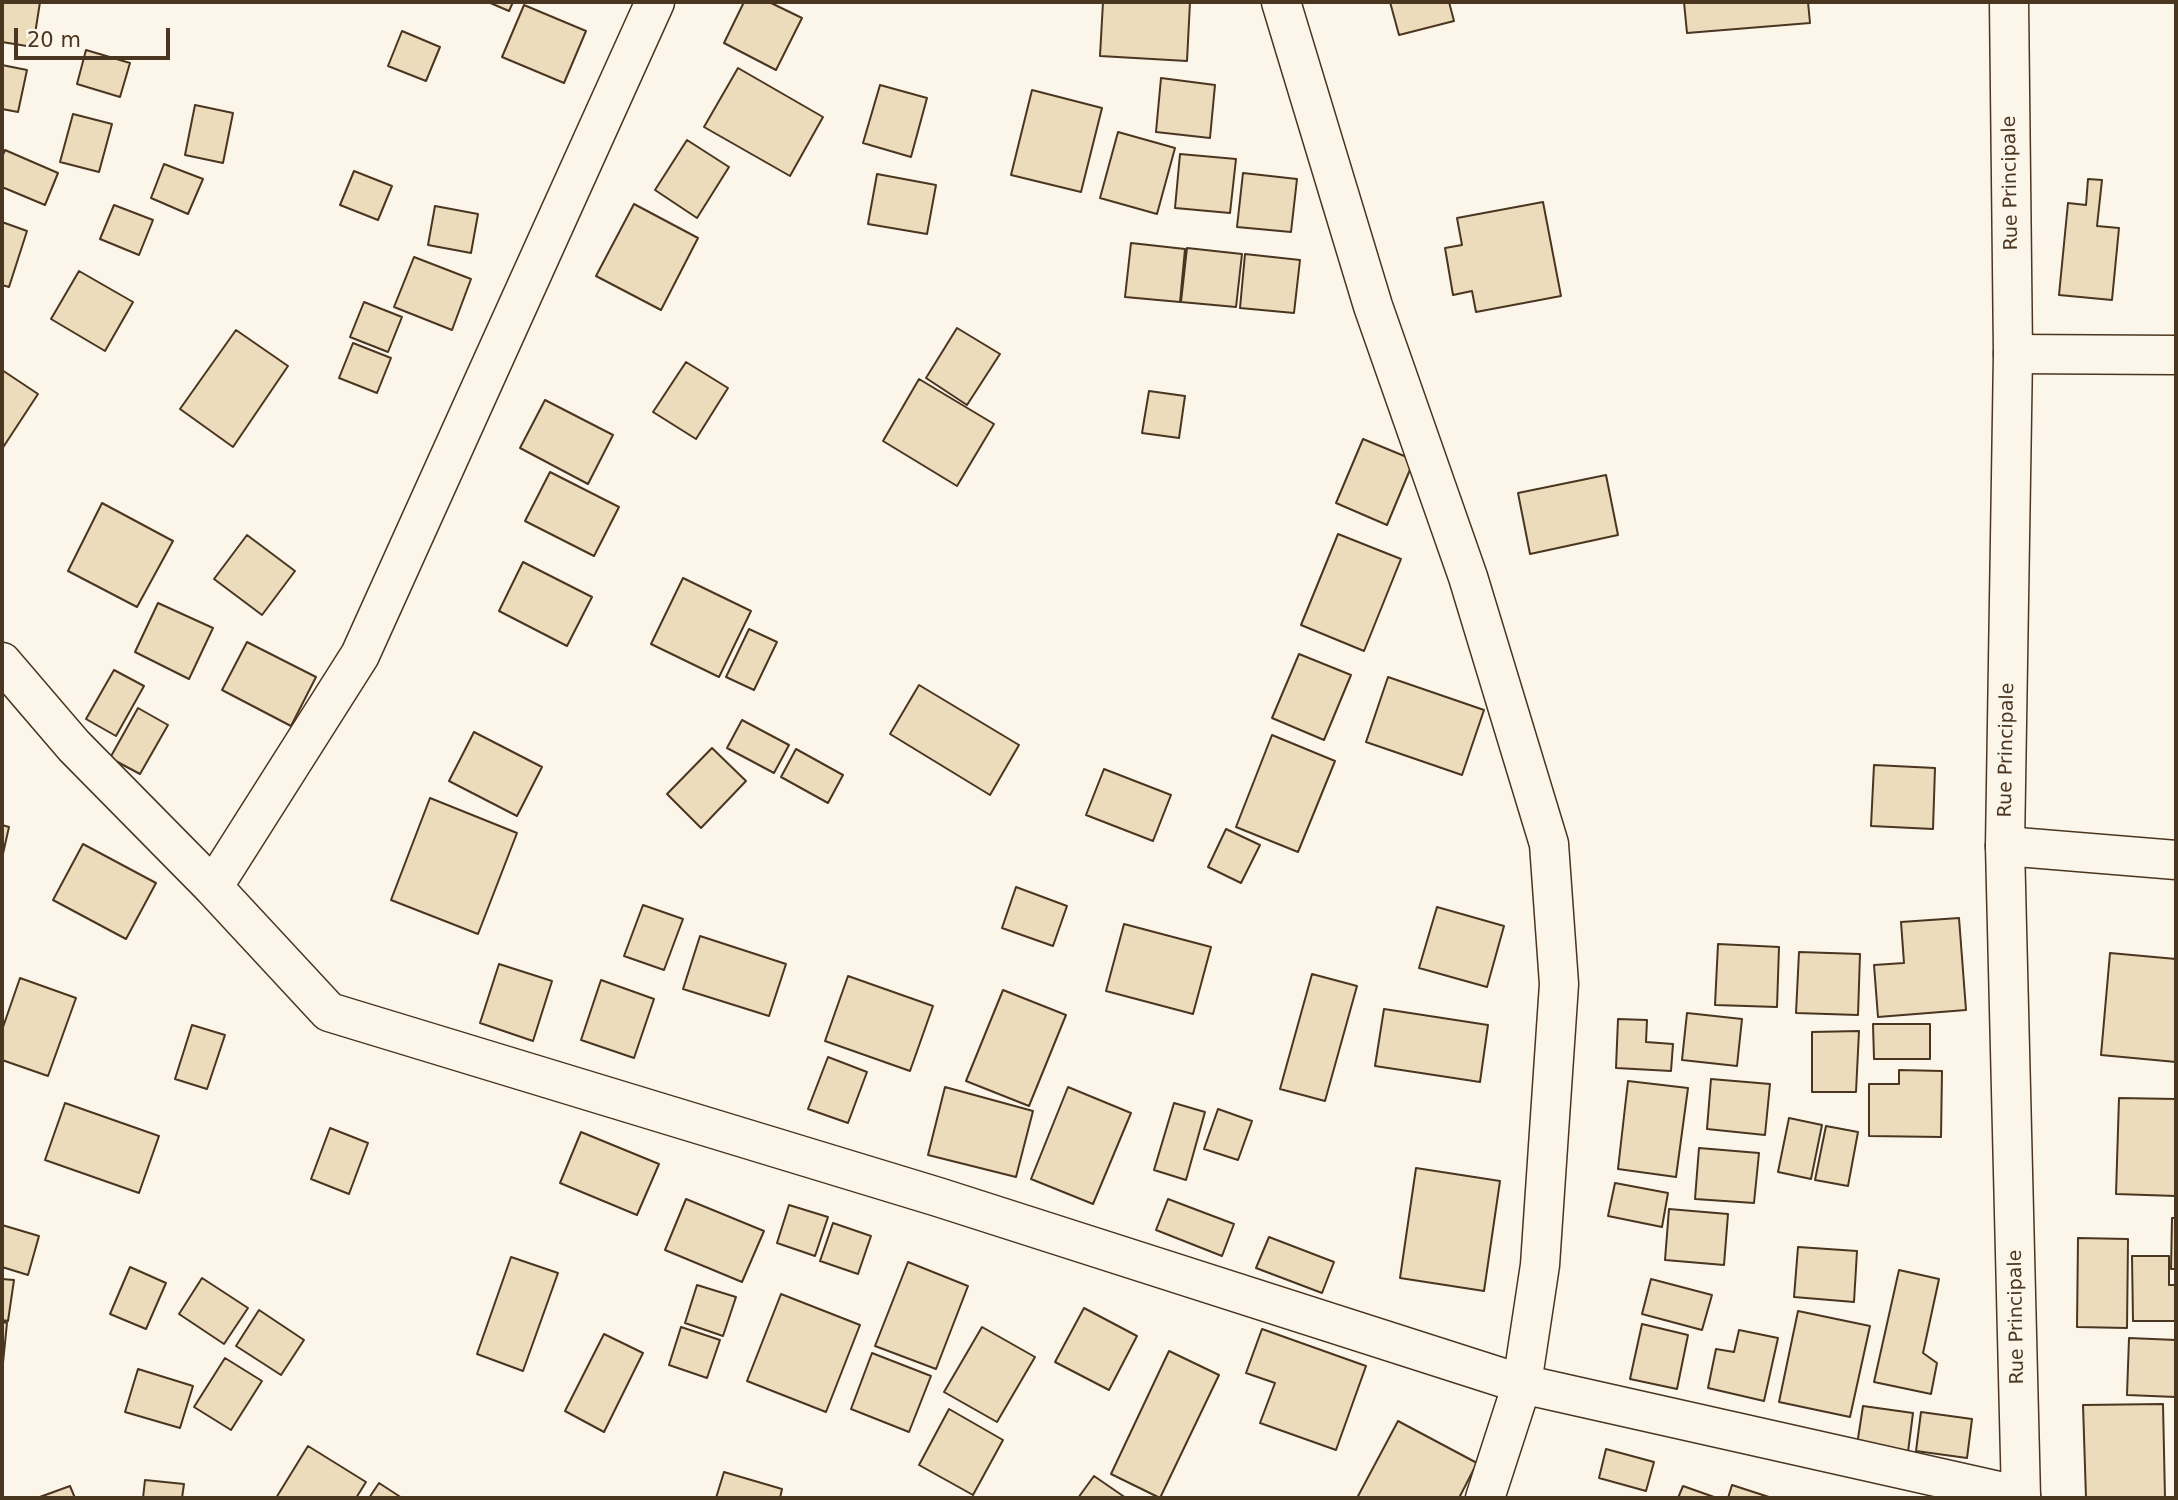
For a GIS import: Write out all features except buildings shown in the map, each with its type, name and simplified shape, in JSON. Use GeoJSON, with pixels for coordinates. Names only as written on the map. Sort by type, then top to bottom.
{"type":"FeatureCollection","features":[{"type":"Feature","properties":{"kind":"street"},"geometry":{"type":"LineString","coordinates":[[213,887],[360,655],[655,2]]}},
{"type":"Feature","properties":{"kind":"street"},"geometry":{"type":"LineString","coordinates":[[1281,2],[1373,306],[1468,578],[1549,844],[1559,984],[1541,1265],[1522,1384],[1485,1498]]}},
{"type":"Feature","properties":{"kind":"street","name":"Rue Principale"},"geometry":{"type":"LineString","coordinates":[[2010,2],[2013,354],[2005,846],[2021,1497]]}},
{"type":"Feature","properties":{"kind":"street"},"geometry":{"type":"LineString","coordinates":[[2013,354],[2176,355]]}},
{"type":"Feature","properties":{"kind":"street"},"geometry":{"type":"LineString","coordinates":[[2,662],[74,746],[213,887],[329,1012],[938,1197],[1522,1384],[2021,1497]]}},
{"type":"Feature","properties":{"kind":"street"},"geometry":{"type":"LineString","coordinates":[[2005,846],[2176,860]]}}]}
